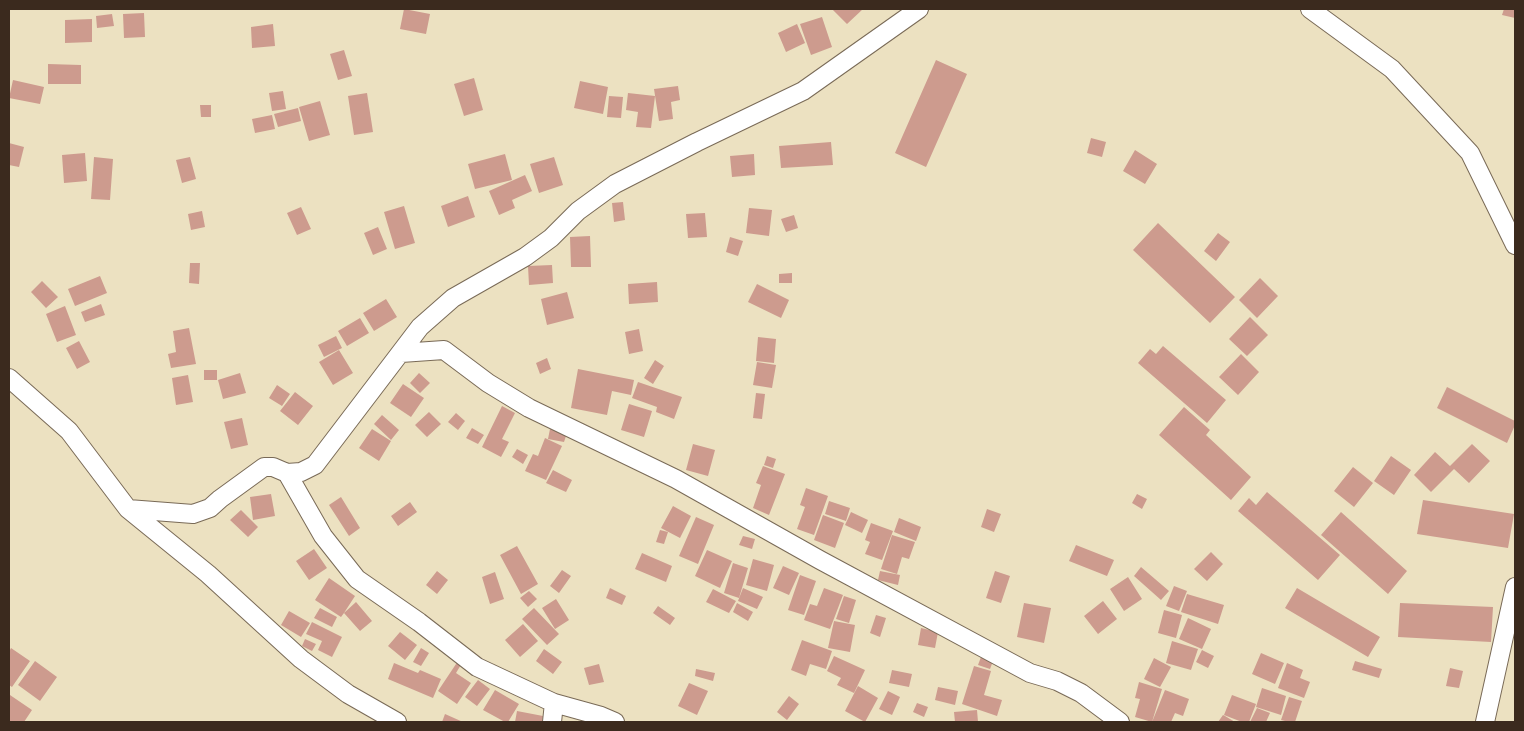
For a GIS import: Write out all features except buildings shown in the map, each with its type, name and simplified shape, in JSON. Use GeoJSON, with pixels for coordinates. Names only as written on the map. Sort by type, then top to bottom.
{"type":"FeatureCollection","features":[{"type":"Feature","properties":{"kind":"street"},"geometry":{"type":"LineString","coordinates":[[128,508],[193,514],[210,508],[264,467],[273,467],[286,473],[301,472],[316,465],[420,327],[453,298],[525,257],[551,238],[578,211],[615,184],[803,90],[919,9]]}},
{"type":"Feature","properties":{"kind":"street"},"geometry":{"type":"LineString","coordinates":[[1310,9],[1392,69],[1470,153],[1515,244]]}},
{"type":"Feature","properties":{"kind":"street"},"geometry":{"type":"LineString","coordinates":[[401,353],[444,350],[488,383],[529,408],[676,479],[820,560],[1030,673],[1057,681],[1080,693],[1120,722]]}},
{"type":"Feature","properties":{"kind":"street"},"geometry":{"type":"LineString","coordinates":[[9,378],[69,431],[128,508],[208,574],[302,659],[348,694],[396,722]]}},
{"type":"Feature","properties":{"kind":"street"},"geometry":{"type":"LineString","coordinates":[[286,473],[323,536],[357,579],[419,622],[477,667],[554,703],[615,722]]}},
{"type":"Feature","properties":{"kind":"street"},"geometry":{"type":"LineString","coordinates":[[1484,722],[1515,586]]}},
{"type":"Feature","properties":{"kind":"street"},"geometry":{"type":"LineString","coordinates":[[552,722],[554,703]]}}]}
